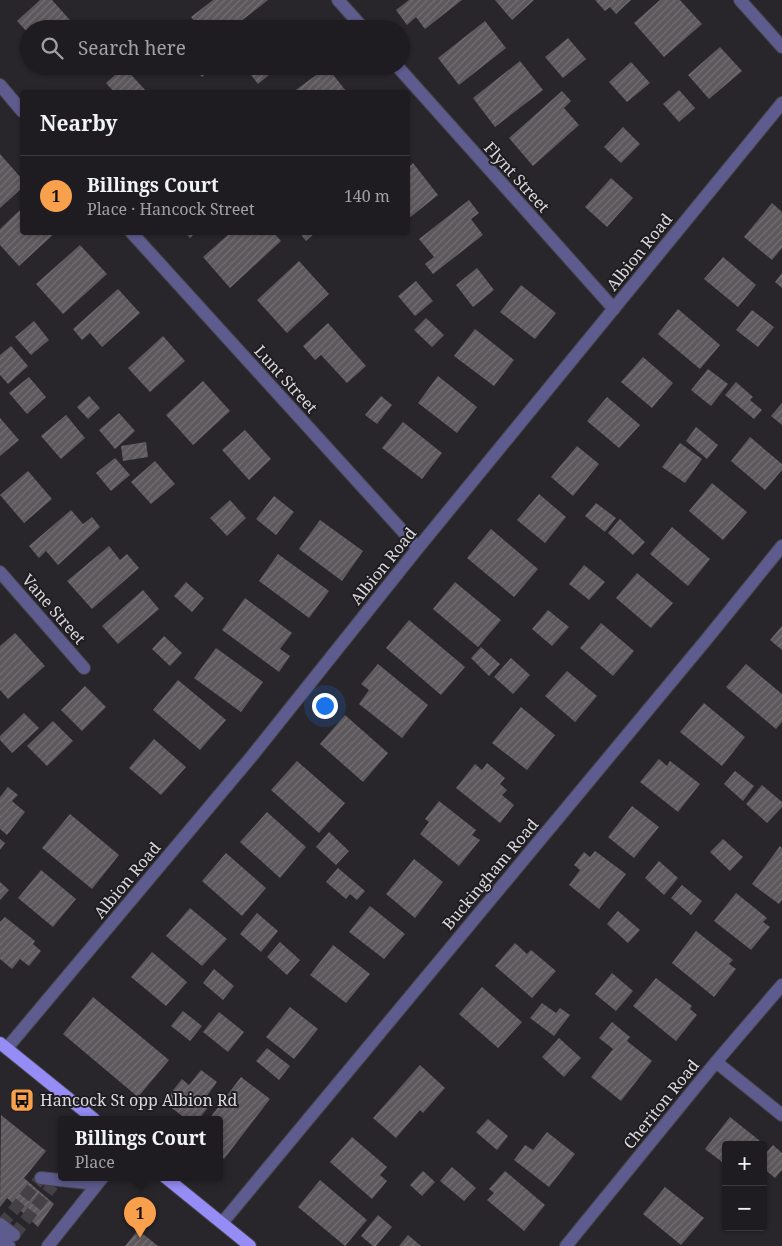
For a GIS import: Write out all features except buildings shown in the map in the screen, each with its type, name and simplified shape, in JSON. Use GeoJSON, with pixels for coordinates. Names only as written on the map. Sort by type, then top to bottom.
{"type":"FeatureCollection","features":[{"type":"Feature","properties":{"kind":"main road"},"geometry":{"type":"LineString","coordinates":[[3,1046],[90,1116]]}},
{"type":"Feature","properties":{"kind":"main road"},"geometry":{"type":"LineString","coordinates":[[170,1181],[250,1246]]}},
{"type":"Feature","properties":{"kind":"street"},"geometry":{"type":"LineString","coordinates":[[338,0],[356,20]]}},
{"type":"Feature","properties":{"kind":"street"},"geometry":{"type":"LineString","coordinates":[[740,0],[782,47]]}},
{"type":"Feature","properties":{"kind":"street","name":"Flynt Street"},"geometry":{"type":"LineString","coordinates":[[405,75],[614,309]]}},
{"type":"Feature","properties":{"kind":"street"},"geometry":{"type":"LineString","coordinates":[[0,85],[20,109]]}},
{"type":"Feature","properties":{"kind":"street","name":"Albion Road"},"geometry":{"type":"LineString","coordinates":[[3,1046],[252,756],[418,548],[782,102]]}},
{"type":"Feature","properties":{"kind":"street","name":"Lunt Street"},"geometry":{"type":"LineString","coordinates":[[134,235],[418,548]]}},
{"type":"Feature","properties":{"kind":"street","name":"Buckingham Road"},"geometry":{"type":"LineString","coordinates":[[222,1223],[782,546]]}},
{"type":"Feature","properties":{"kind":"street","name":"Vane Street"},"geometry":{"type":"LineString","coordinates":[[0,572],[84,668]]}},
{"type":"Feature","properties":{"kind":"street","name":"Cheriton Road"},"geometry":{"type":"LineString","coordinates":[[566,1246],[716,1062],[782,985]]}},
{"type":"Feature","properties":{"kind":"street"},"geometry":{"type":"LineString","coordinates":[[716,1062],[782,1115]]}},
{"type":"Feature","properties":{"kind":"street"},"geometry":{"type":"LineString","coordinates":[[41,1178],[58,1179]]}},
{"type":"Feature","properties":{"kind":"street"},"geometry":{"type":"LineString","coordinates":[[53,1185],[100,1181]]}},
{"type":"Feature","properties":{"kind":"street"},"geometry":{"type":"LineString","coordinates":[[48,1246],[100,1181]]}},
{"type":"Feature","properties":{"kind":"street"},"geometry":{"type":"LineString","coordinates":[[0,1224],[11,1240]]}},
{"type":"Feature","properties":{"kind":"street"},"geometry":{"type":"LineString","coordinates":[[0,1238],[11,1240]]}},
{"type":"Feature","properties":{"kind":"tunnel"},"geometry":{"type":"LineString","coordinates":[[1,1225],[41,1178]]}},
{"type":"Feature","properties":{"kind":"tunnel"},"geometry":{"type":"LineString","coordinates":[[14,1235],[53,1185]]}},
{"type":"Feature","properties":{"kind":"place","name":"Hancock St opp Albion Rd"},"geometry":{"type":"Point","coordinates":[22,1100]}},
{"type":"Feature","properties":{"kind":"place","name":"Billings Court"},"geometry":{"type":"Point","coordinates":[140,1238]}}]}
